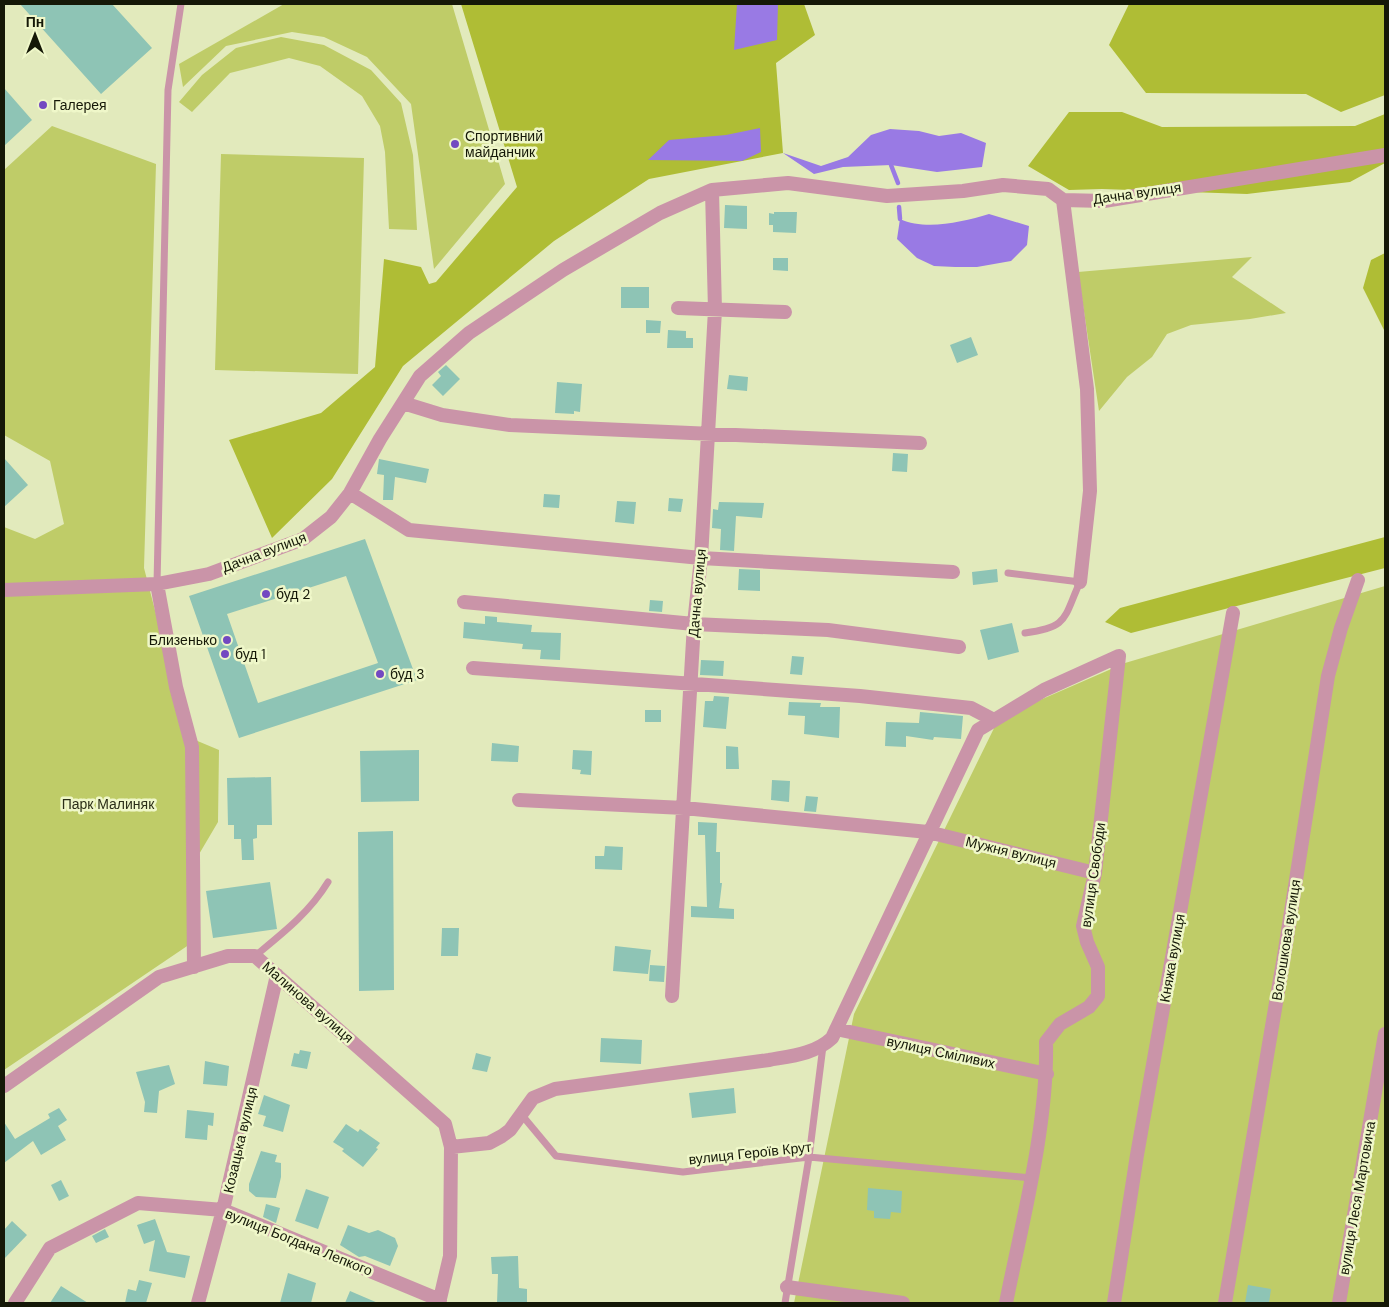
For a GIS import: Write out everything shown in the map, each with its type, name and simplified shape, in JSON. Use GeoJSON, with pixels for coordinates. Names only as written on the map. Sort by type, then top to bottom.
{"type":"FeatureCollection","features":[{"type":"Feature","properties":{"kind":"street","name":"Дачна вулиця"},"geometry":{"type":"LineString","coordinates":[[4,590],[158,584],[208,574],[303,539],[331,518],[350,493],[380,439],[420,376],[469,333],[563,270],[660,213],[712,190],[788,182],[887,196],[963,191],[1003,185],[1048,189],[1063,200],[1104,200],[1385,154]]}},
{"type":"Feature","properties":{"kind":"street","name":"Дачна вулиця"},"geometry":{"type":"LineString","coordinates":[[672,996],[715,310],[712,190]]}},
{"type":"Feature","properties":{"kind":"street"},"geometry":{"type":"LineString","coordinates":[[1063,200],[1087,389],[1090,491],[1080,582]]}},
{"type":"Feature","properties":{"kind":"street"},"geometry":{"type":"LineString","coordinates":[[678,308],[785,312]]}},
{"type":"Feature","properties":{"kind":"street"},"geometry":{"type":"LineString","coordinates":[[403,402],[442,415],[510,425],[707,432],[920,443]]}},
{"type":"Feature","properties":{"kind":"street"},"geometry":{"type":"LineString","coordinates":[[350,493],[409,530],[700,558],[954,572]]}},
{"type":"Feature","properties":{"kind":"street","name":"Волошкова вулиця"},"geometry":{"type":"LineString","coordinates":[[1225,1303],[1285,950],[1328,676],[1341,628],[1358,580]]}},
{"type":"Feature","properties":{"kind":"street"},"geometry":{"type":"LineString","coordinates":[[158,584],[176,687],[192,747],[194,967]]}},
{"type":"Feature","properties":{"kind":"street"},"geometry":{"type":"LineString","coordinates":[[464,602],[694,624],[828,630],[959,647]]}},
{"type":"Feature","properties":{"kind":"street","name":"Княжа вулиця"},"geometry":{"type":"LineString","coordinates":[[1114,1303],[1137,1155],[1233,613]]}},
{"type":"Feature","properties":{"kind":"street","name":"вулиця Свободи"},"geometry":{"type":"LineString","coordinates":[[992,720],[1044,690],[1119,656],[1095,873],[1083,926],[1086,942],[1098,967],[1098,996],[1089,1007],[1060,1024],[1046,1042],[1047,1074],[1031,1178],[1006,1303]]}},
{"type":"Feature","properties":{"kind":"street"},"geometry":{"type":"LineString","coordinates":[[451,1147],[489,1143],[510,1130],[533,1098],[555,1089],[769,1060],[797,1055],[823,1046],[832,1038],[969,745],[978,730],[992,720],[971,708],[860,696],[472,668]]}},
{"type":"Feature","properties":{"kind":"street","name":"Мужня вулиця"},"geometry":{"type":"LineString","coordinates":[[519,800],[684,808],[928,832],[1095,873]]}},
{"type":"Feature","properties":{"kind":"street","name":"Малинова вулиця"},"geometry":{"type":"LineString","coordinates":[[4,1086],[158,977],[228,956],[255,956],[446,1124],[451,1147],[450,1256],[440,1302]]}},
{"type":"Feature","properties":{"kind":"street","name":"Козацька вулиця"},"geometry":{"type":"LineString","coordinates":[[198,1303],[223,1210],[277,975]]}},
{"type":"Feature","properties":{"kind":"street","name":"вулиця Сміливих"},"geometry":{"type":"LineString","coordinates":[[836,1029],[1047,1074]]}},
{"type":"Feature","properties":{"kind":"street","name":"вулиця Леся Мартовича"},"geometry":{"type":"LineString","coordinates":[[1339,1303],[1385,1034]]}},
{"type":"Feature","properties":{"kind":"street","name":"вулиця Богдана Лепкого"},"geometry":{"type":"LineString","coordinates":[[14,1303],[50,1248],[138,1203],[223,1210],[440,1302]]}},
{"type":"Feature","properties":{"kind":"street"},"geometry":{"type":"LineString","coordinates":[[787,1287],[903,1303]]}},
{"type":"Feature","properties":{"kind":"lane"},"geometry":{"type":"LineString","coordinates":[[158,584],[168,90],[181,4]]}},
{"type":"Feature","properties":{"kind":"lane"},"geometry":{"type":"LineString","coordinates":[[1008,573],[1080,582],[1061,623],[1048,630],[1025,633]]}},
{"type":"Feature","properties":{"kind":"lane"},"geometry":{"type":"LineString","coordinates":[[255,956],[298,920],[316,901],[328,882]]}},
{"type":"Feature","properties":{"kind":"lane"},"geometry":{"type":"LineString","coordinates":[[785,1303],[809,1157],[823,1046]]}},
{"type":"Feature","properties":{"kind":"lane","name":"вулиця Героїв Крут"},"geometry":{"type":"LineString","coordinates":[[520,1114],[556,1156],[683,1172],[809,1157],[1031,1178]]}},
{"type":"Feature","properties":{"kind":"green space","name":"Спортивний майданчик"},"geometry":{"type":"Polygon","coordinates":[[[284,4],[452,4],[505,184],[434,269],[411,104],[367,57],[324,37],[292,32],[226,46],[183,87],[179,64],[284,4]]]}},
{"type":"Feature","properties":{"kind":"green space"},"geometry":{"type":"Polygon","coordinates":[[[461,4],[804,4],[815,35],[776,63],[783,153],[649,179],[554,241],[403,366],[332,479],[272,538],[229,440],[321,413],[375,367],[384,259],[421,267],[429,284],[436,282],[517,187],[461,4]]]}},
{"type":"Feature","properties":{"kind":"green space"},"geometry":{"type":"Polygon","coordinates":[[[1129,4],[1385,4],[1385,95],[1341,112],[1306,94],[1146,93],[1109,45],[1129,4]]]}},
{"type":"Feature","properties":{"kind":"green space"},"geometry":{"type":"Polygon","coordinates":[[[281,37],[324,45],[371,70],[401,103],[413,155],[417,230],[389,229],[385,152],[380,126],[362,96],[320,66],[289,58],[230,73],[192,112],[179,102],[202,75],[236,48],[281,37]]]}},
{"type":"Feature","properties":{"kind":"green space"},"geometry":{"type":"Polygon","coordinates":[[[1069,112],[1122,112],[1162,127],[1355,126],[1385,114],[1385,163],[1350,182],[1247,194],[1102,189],[1069,190],[1028,166],[1069,112]]]}},
{"type":"Feature","properties":{"kind":"green space","name":"Парк Малиняк"},"geometry":{"type":"Polygon","coordinates":[[[52,126],[156,164],[144,568],[188,737],[219,750],[218,822],[195,861],[199,938],[4,1070],[4,527],[35,539],[64,524],[50,461],[4,435],[4,170],[52,126]]]}},
{"type":"Feature","properties":{"kind":"green space"},"geometry":{"type":"Polygon","coordinates":[[[221,154],[364,158],[358,374],[215,370],[221,154]]]}},
{"type":"Feature","properties":{"kind":"green space"},"geometry":{"type":"Polygon","coordinates":[[[1385,253],[1385,332],[1363,288],[1371,260],[1385,253]]]}},
{"type":"Feature","properties":{"kind":"green space"},"geometry":{"type":"Polygon","coordinates":[[[1252,257],[1232,277],[1286,313],[1191,325],[1167,334],[1152,357],[1127,377],[1099,411],[1078,272],[1252,257]]]}},
{"type":"Feature","properties":{"kind":"green space"},"geometry":{"type":"Polygon","coordinates":[[[1385,537],[1385,568],[1131,633],[1105,622],[1120,608],[1385,537]]]}},
{"type":"Feature","properties":{"kind":"green space"},"geometry":{"type":"Polygon","coordinates":[[[1385,586],[1385,1303],[794,1303],[854,1014],[999,718],[1125,663],[1385,586]]]}},
{"type":"Feature","properties":{"kind":"shaded area"},"geometry":{"type":"Polygon","coordinates":[[[737,4],[778,4],[777,40],[734,50],[737,4]]]}},
{"type":"Feature","properties":{"kind":"shaded area"},"geometry":{"type":"Polygon","coordinates":[[[760,128],[761,152],[742,161],[648,160],[669,140],[726,135],[760,128]]]}},
{"type":"Feature","properties":{"kind":"shaded area"},"geometry":{"type":"Polygon","coordinates":[[[890,129],[919,131],[939,136],[961,133],[986,143],[982,167],[937,172],[891,165],[843,167],[814,174],[783,153],[821,166],[848,157],[871,135],[890,129]]]}},
{"type":"Feature","properties":{"kind":"shaded area"},"geometry":{"type":"Polygon","coordinates":[[[989,214],[1029,226],[1027,245],[1011,261],[977,267],[934,266],[917,258],[897,239],[900,219],[910,223],[932,225],[967,220],[989,214]]]}},
{"type":"Feature","properties":{"kind":"building"},"geometry":{"type":"Polygon","coordinates":[[[20,4],[112,4],[152,48],[101,94],[20,4]]]}},
{"type":"Feature","properties":{"kind":"building"},"geometry":{"type":"Polygon","coordinates":[[[4,88],[32,120],[4,146],[4,88]]]}},
{"type":"Feature","properties":{"kind":"building"},"geometry":{"type":"Polygon","coordinates":[[[725,205],[747,206],[747,229],[724,228],[725,205]]]}},
{"type":"Feature","properties":{"kind":"building"},"geometry":{"type":"Polygon","coordinates":[[[774,212],[797,212],[796,233],[773,232],[773,225],[769,225],[769,213],[774,214],[774,212]]]}},
{"type":"Feature","properties":{"kind":"building"},"geometry":{"type":"Polygon","coordinates":[[[773,258],[788,258],[788,271],[773,270],[773,258]]]}},
{"type":"Feature","properties":{"kind":"building"},"geometry":{"type":"Polygon","coordinates":[[[621,287],[649,287],[649,308],[621,308],[621,287]]]}},
{"type":"Feature","properties":{"kind":"building"},"geometry":{"type":"Polygon","coordinates":[[[646,320],[661,321],[660,333],[646,333],[646,320]]]}},
{"type":"Feature","properties":{"kind":"building"},"geometry":{"type":"Polygon","coordinates":[[[668,330],[686,331],[686,338],[693,338],[693,348],[667,348],[668,330]]]}},
{"type":"Feature","properties":{"kind":"building"},"geometry":{"type":"Polygon","coordinates":[[[971,337],[978,355],[957,363],[950,345],[971,337]]]}},
{"type":"Feature","properties":{"kind":"building"},"geometry":{"type":"Polygon","coordinates":[[[446,365],[460,379],[443,396],[432,385],[441,376],[438,372],[446,365]]]}},
{"type":"Feature","properties":{"kind":"building"},"geometry":{"type":"Polygon","coordinates":[[[729,375],[748,377],[747,391],[727,389],[729,375]]]}},
{"type":"Feature","properties":{"kind":"building"},"geometry":{"type":"Polygon","coordinates":[[[557,382],[582,384],[580,412],[574,411],[574,414],[555,413],[557,382]]]}},
{"type":"Feature","properties":{"kind":"building"},"geometry":{"type":"Polygon","coordinates":[[[893,453],[908,454],[907,472],[892,471],[893,453]]]}},
{"type":"Feature","properties":{"kind":"building"},"geometry":{"type":"Polygon","coordinates":[[[4,458],[28,485],[4,507],[4,458]]]}},
{"type":"Feature","properties":{"kind":"building"},"geometry":{"type":"Polygon","coordinates":[[[379,459],[429,469],[426,483],[395,477],[393,500],[383,500],[384,475],[377,474],[379,459]]]}},
{"type":"Feature","properties":{"kind":"building"},"geometry":{"type":"Polygon","coordinates":[[[544,494],[560,495],[559,508],[543,507],[544,494]]]}},
{"type":"Feature","properties":{"kind":"building"},"geometry":{"type":"Polygon","coordinates":[[[669,498],[683,499],[681,512],[668,511],[669,498]]]}},
{"type":"Feature","properties":{"kind":"building"},"geometry":{"type":"Polygon","coordinates":[[[617,501],[636,502],[634,524],[615,522],[617,501]]]}},
{"type":"Feature","properties":{"kind":"building"},"geometry":{"type":"Polygon","coordinates":[[[719,502],[764,503],[762,518],[736,516],[734,551],[720,550],[721,529],[712,528],[713,509],[718,510],[719,502]]]}},
{"type":"Feature","properties":{"kind":"building"},"geometry":{"type":"Polygon","coordinates":[[[365,539],[417,680],[239,738],[189,596],[365,539]],[[346,576],[227,614],[258,703],[378,663],[346,576]]]}},
{"type":"Feature","properties":{"kind":"building"},"geometry":{"type":"Polygon","coordinates":[[[739,569],[760,570],[760,591],[738,590],[739,569]]]}},
{"type":"Feature","properties":{"kind":"building"},"geometry":{"type":"Polygon","coordinates":[[[997,569],[998,582],[973,585],[972,572],[997,569]]]}},
{"type":"Feature","properties":{"kind":"building"},"geometry":{"type":"Polygon","coordinates":[[[650,600],[663,601],[662,612],[649,611],[650,600]]]}},
{"type":"Feature","properties":{"kind":"building"},"geometry":{"type":"Polygon","coordinates":[[[485,616],[497,617],[497,622],[532,625],[531,632],[561,633],[560,660],[540,659],[541,650],[522,649],[523,644],[463,638],[464,622],[485,624],[485,616]]]}},
{"type":"Feature","properties":{"kind":"building"},"geometry":{"type":"Polygon","coordinates":[[[1012,623],[1019,652],[988,660],[980,630],[1012,623]]]}},
{"type":"Feature","properties":{"kind":"building"},"geometry":{"type":"Polygon","coordinates":[[[792,656],[804,657],[802,675],[790,674],[792,656]]]}},
{"type":"Feature","properties":{"kind":"building"},"geometry":{"type":"Polygon","coordinates":[[[701,660],[724,661],[723,676],[700,675],[701,660]]]}},
{"type":"Feature","properties":{"kind":"building"},"geometry":{"type":"Polygon","coordinates":[[[714,696],[729,697],[726,729],[703,727],[705,701],[713,701],[714,696]]]}},
{"type":"Feature","properties":{"kind":"building"},"geometry":{"type":"Polygon","coordinates":[[[789,702],[821,703],[820,707],[840,707],[839,738],[804,734],[805,716],[788,715],[789,702]]]}},
{"type":"Feature","properties":{"kind":"building"},"geometry":{"type":"Polygon","coordinates":[[[645,710],[661,710],[661,722],[645,722],[645,710]]]}},
{"type":"Feature","properties":{"kind":"building"},"geometry":{"type":"Polygon","coordinates":[[[920,712],[963,716],[961,739],[934,737],[933,740],[906,736],[906,747],[885,746],[886,722],[919,723],[920,712]]]}},
{"type":"Feature","properties":{"kind":"building"},"geometry":{"type":"Polygon","coordinates":[[[492,743],[519,746],[518,762],[491,761],[492,743]]]}},
{"type":"Feature","properties":{"kind":"building"},"geometry":{"type":"Polygon","coordinates":[[[726,746],[738,747],[739,769],[726,769],[726,746]]]}},
{"type":"Feature","properties":{"kind":"building"},"geometry":{"type":"Polygon","coordinates":[[[419,750],[419,801],[361,802],[360,751],[419,750]]]}},
{"type":"Feature","properties":{"kind":"building"},"geometry":{"type":"Polygon","coordinates":[[[573,750],[592,751],[591,775],[580,774],[581,770],[572,769],[573,750]]]}},
{"type":"Feature","properties":{"kind":"building"},"geometry":{"type":"Polygon","coordinates":[[[271,777],[272,825],[257,825],[257,838],[253,839],[254,860],[242,860],[241,839],[234,839],[234,825],[228,825],[227,778],[271,777]]]}},
{"type":"Feature","properties":{"kind":"building"},"geometry":{"type":"Polygon","coordinates":[[[772,780],[790,781],[789,802],[771,800],[772,780]]]}},
{"type":"Feature","properties":{"kind":"building"},"geometry":{"type":"Polygon","coordinates":[[[806,796],[818,797],[816,812],[804,811],[806,796]]]}},
{"type":"Feature","properties":{"kind":"building"},"geometry":{"type":"Polygon","coordinates":[[[698,822],[717,823],[716,852],[720,852],[720,883],[722,883],[719,908],[734,909],[734,919],[691,917],[691,906],[707,907],[705,835],[698,835],[698,822]]]}},
{"type":"Feature","properties":{"kind":"building"},"geometry":{"type":"Polygon","coordinates":[[[393,831],[394,990],[359,991],[358,832],[393,831]]]}},
{"type":"Feature","properties":{"kind":"building"},"geometry":{"type":"Polygon","coordinates":[[[605,846],[623,847],[622,870],[595,869],[595,856],[604,856],[605,846]]]}},
{"type":"Feature","properties":{"kind":"building"},"geometry":{"type":"Polygon","coordinates":[[[270,882],[277,929],[213,938],[206,891],[270,882]]]}},
{"type":"Feature","properties":{"kind":"building"},"geometry":{"type":"Polygon","coordinates":[[[442,928],[459,928],[458,956],[441,956],[442,928]]]}},
{"type":"Feature","properties":{"kind":"building"},"geometry":{"type":"Polygon","coordinates":[[[615,946],[651,950],[648,974],[613,971],[615,946]]]}},
{"type":"Feature","properties":{"kind":"building"},"geometry":{"type":"Polygon","coordinates":[[[650,965],[665,966],[664,982],[649,981],[650,965]]]}},
{"type":"Feature","properties":{"kind":"building"},"geometry":{"type":"Polygon","coordinates":[[[601,1038],[642,1040],[641,1064],[600,1062],[601,1038]]]}},
{"type":"Feature","properties":{"kind":"building"},"geometry":{"type":"Polygon","coordinates":[[[300,1050],[311,1052],[307,1069],[291,1066],[294,1053],[299,1054],[300,1050]]]}},
{"type":"Feature","properties":{"kind":"building"},"geometry":{"type":"Polygon","coordinates":[[[476,1053],[491,1057],[487,1072],[472,1069],[476,1053]]]}},
{"type":"Feature","properties":{"kind":"building"},"geometry":{"type":"Polygon","coordinates":[[[205,1061],[229,1066],[227,1086],[203,1084],[205,1061]]]}},
{"type":"Feature","properties":{"kind":"building"},"geometry":{"type":"Polygon","coordinates":[[[169,1065],[175,1084],[159,1091],[157,1113],[144,1112],[145,1102],[136,1072],[169,1065]]]}},
{"type":"Feature","properties":{"kind":"building"},"geometry":{"type":"Polygon","coordinates":[[[734,1088],[736,1113],[692,1118],[689,1093],[734,1088]]]}},
{"type":"Feature","properties":{"kind":"building"},"geometry":{"type":"Polygon","coordinates":[[[264,1095],[290,1105],[283,1132],[263,1126],[266,1116],[258,1114],[264,1095]]]}},
{"type":"Feature","properties":{"kind":"building"},"geometry":{"type":"Polygon","coordinates":[[[59,1108],[67,1120],[58,1126],[66,1140],[41,1155],[33,1141],[4,1163],[4,1122],[15,1139],[50,1118],[48,1114],[59,1108]]]}},
{"type":"Feature","properties":{"kind":"building"},"geometry":{"type":"Polygon","coordinates":[[[187,1110],[214,1113],[213,1126],[208,1125],[207,1140],[185,1138],[187,1110]]]}},
{"type":"Feature","properties":{"kind":"building"},"geometry":{"type":"Polygon","coordinates":[[[346,1124],[358,1132],[360,1129],[380,1143],[376,1148],[378,1149],[363,1167],[342,1151],[344,1149],[333,1142],[346,1124]]]}},
{"type":"Feature","properties":{"kind":"building"},"geometry":{"type":"Polygon","coordinates":[[[261,1151],[277,1155],[275,1162],[281,1163],[281,1177],[276,1198],[256,1197],[249,1191],[249,1184],[261,1151]]]}},
{"type":"Feature","properties":{"kind":"building"},"geometry":{"type":"Polygon","coordinates":[[[61,1180],[69,1196],[59,1201],[51,1185],[61,1180]]]}},
{"type":"Feature","properties":{"kind":"building"},"geometry":{"type":"Polygon","coordinates":[[[868,1188],[902,1191],[901,1213],[891,1212],[890,1219],[874,1218],[874,1211],[867,1210],[868,1188]]]}},
{"type":"Feature","properties":{"kind":"building"},"geometry":{"type":"Polygon","coordinates":[[[306,1189],[329,1197],[318,1229],[295,1221],[306,1189]]]}},
{"type":"Feature","properties":{"kind":"building"},"geometry":{"type":"Polygon","coordinates":[[[266,1204],[280,1208],[276,1223],[263,1217],[266,1204]]]}},
{"type":"Feature","properties":{"kind":"building"},"geometry":{"type":"Polygon","coordinates":[[[155,1219],[167,1252],[190,1256],[185,1278],[149,1271],[155,1240],[144,1244],[137,1225],[155,1219]]]}},
{"type":"Feature","properties":{"kind":"building"},"geometry":{"type":"Polygon","coordinates":[[[12,1221],[27,1235],[4,1259],[4,1230],[12,1221]]]}},
{"type":"Feature","properties":{"kind":"building"},"geometry":{"type":"Polygon","coordinates":[[[348,1225],[369,1233],[378,1230],[395,1238],[398,1246],[390,1266],[365,1256],[359,1257],[340,1245],[348,1225]]]}},
{"type":"Feature","properties":{"kind":"building"},"geometry":{"type":"Polygon","coordinates":[[[105,1229],[109,1237],[96,1243],[92,1236],[105,1229]]]}},
{"type":"Feature","properties":{"kind":"building"},"geometry":{"type":"Polygon","coordinates":[[[518,1256],[519,1288],[527,1289],[527,1303],[497,1303],[498,1274],[492,1274],[491,1257],[518,1256]]]}},
{"type":"Feature","properties":{"kind":"building"},"geometry":{"type":"Polygon","coordinates":[[[288,1273],[316,1283],[311,1303],[280,1303],[288,1273]]]}},
{"type":"Feature","properties":{"kind":"building"},"geometry":{"type":"Polygon","coordinates":[[[139,1280],[152,1283],[146,1303],[125,1303],[128,1289],[136,1291],[139,1280]]]}},
{"type":"Feature","properties":{"kind":"building"},"geometry":{"type":"Polygon","coordinates":[[[1248,1285],[1271,1289],[1269,1303],[1245,1303],[1248,1285]]]}},
{"type":"Feature","properties":{"kind":"building"},"geometry":{"type":"Polygon","coordinates":[[[61,1286],[88,1303],[50,1303],[61,1286]]]}},
{"type":"Feature","properties":{"kind":"building"},"geometry":{"type":"Polygon","coordinates":[[[350,1291],[378,1303],[345,1303],[350,1291]]]}},
{"type":"Feature","properties":{"kind":"waterway"},"geometry":{"type":"LineString","coordinates":[[891,165],[898,183]]}},
{"type":"Feature","properties":{"kind":"waterway"},"geometry":{"type":"LineString","coordinates":[[899,207],[900,219]]}},
{"type":"Feature","properties":{"kind":"place","name":"Галерея"},"geometry":{"type":"Point","coordinates":[43,105]}},
{"type":"Feature","properties":{"kind":"place","name":"Спортивний майданчик"},"geometry":{"type":"Point","coordinates":[455,144]}},
{"type":"Feature","properties":{"kind":"place","name":"буд 2"},"geometry":{"type":"Point","coordinates":[266,594]}},
{"type":"Feature","properties":{"kind":"place","name":"Близенько"},"geometry":{"type":"Point","coordinates":[227,640]}},
{"type":"Feature","properties":{"kind":"place","name":"буд 1"},"geometry":{"type":"Point","coordinates":[225,654]}},
{"type":"Feature","properties":{"kind":"place","name":"буд 3"},"geometry":{"type":"Point","coordinates":[380,674]}}]}
